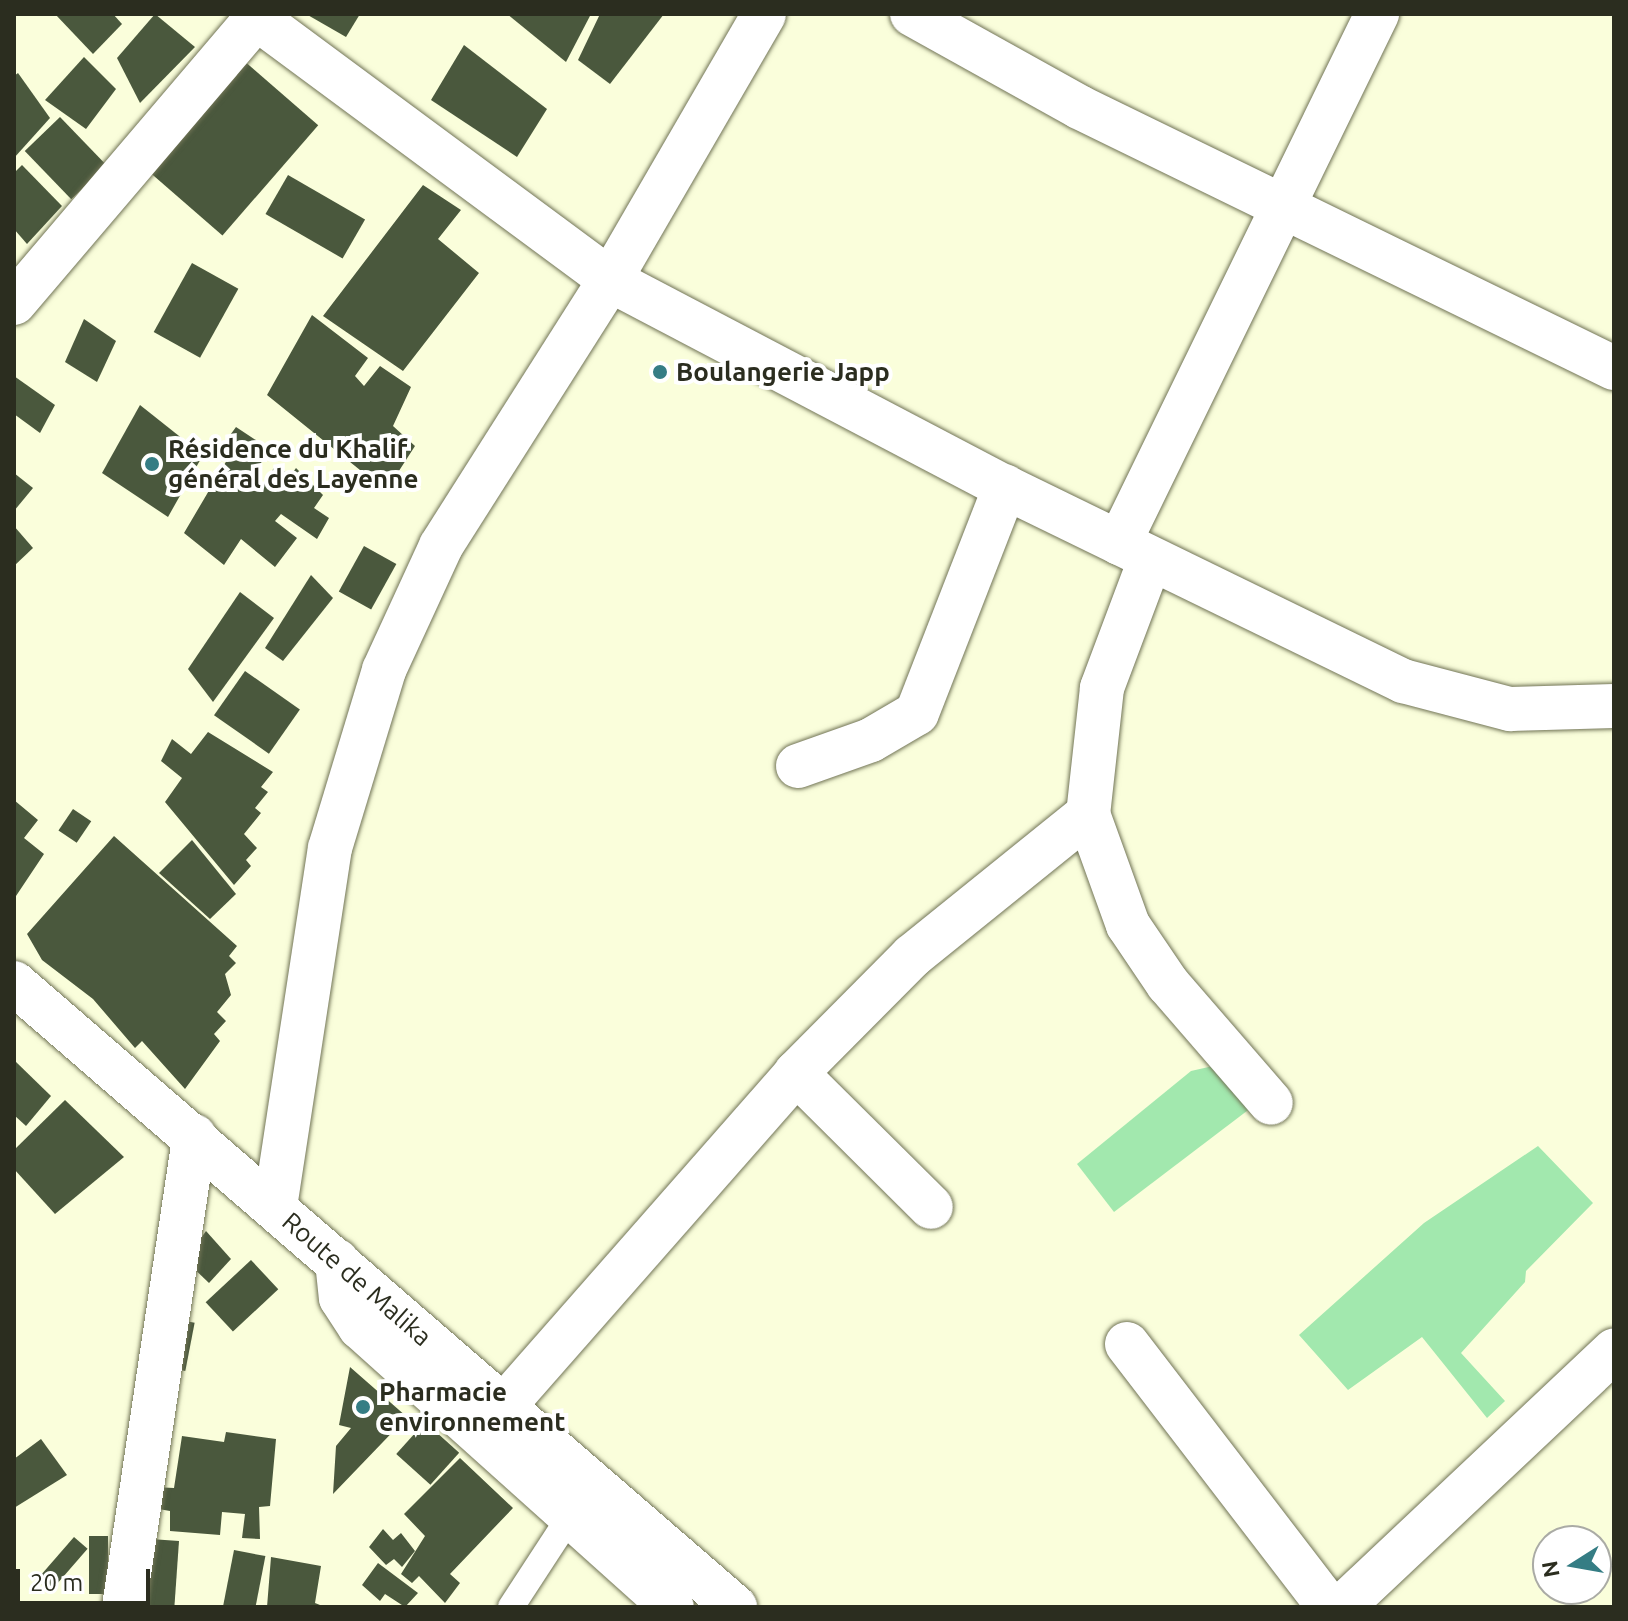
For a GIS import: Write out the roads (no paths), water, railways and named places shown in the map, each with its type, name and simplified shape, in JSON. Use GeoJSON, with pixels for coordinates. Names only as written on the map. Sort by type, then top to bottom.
{"type":"FeatureCollection","features":[{"type":"Feature","properties":{"kind":"street"},"geometry":{"type":"LineString","coordinates":[[275,1207],[330,848],[384,670],[441,546],[610,280],[764,14]]}},
{"type":"Feature","properties":{"kind":"street"},"geometry":{"type":"LineString","coordinates":[[912,14],[1079,107],[1287,203],[1614,368]]}},
{"type":"Feature","properties":{"kind":"street"},"geometry":{"type":"LineString","coordinates":[[1271,1103],[1168,984],[1128,925],[1088,814],[1102,688],[1135,552],[1287,203],[1377,14]]}},
{"type":"Feature","properties":{"kind":"street"},"geometry":{"type":"LineString","coordinates":[[14,303],[256,15],[610,280],[1005,487],[1403,681],[1510,709],[1614,706]]}},
{"type":"Feature","properties":{"kind":"street"},"geometry":{"type":"LineString","coordinates":[[798,766],[871,740],[917,713],[1005,487]]}},
{"type":"Feature","properties":{"kind":"street"},"geometry":{"type":"LineString","coordinates":[[503,1407],[796,1073],[912,956],[1088,814]]}},
{"type":"Feature","properties":{"kind":"street","name":"Route de Malika"},"geometry":{"type":"LineString","coordinates":[[14,983],[735,1607]]}},
{"type":"Feature","properties":{"kind":"street"},"geometry":{"type":"LineString","coordinates":[[796,1073],[931,1207]]}},
{"type":"Feature","properties":{"kind":"street"},"geometry":{"type":"LineString","coordinates":[[124,1607],[194,1136]]}},
{"type":"Feature","properties":{"kind":"street"},"geometry":{"type":"LineString","coordinates":[[337,1261],[341,1298],[360,1327],[569,1518],[672,1607]]}},
{"type":"Feature","properties":{"kind":"street"},"geometry":{"type":"LineString","coordinates":[[1127,1344],[1329,1607]]}},
{"type":"Feature","properties":{"kind":"street"},"geometry":{"type":"LineString","coordinates":[[1342,1607],[1614,1351]]}},
{"type":"Feature","properties":{"kind":"lane"},"geometry":{"type":"LineString","coordinates":[[511,1607],[569,1518]]}},
{"type":"Feature","properties":{"kind":"place","name":"Boulangerie Japp"},"geometry":{"type":"Point","coordinates":[660,372]}},
{"type":"Feature","properties":{"kind":"place","name":"Résidence du Khalif général des Layenne"},"geometry":{"type":"Point","coordinates":[152,464]}},
{"type":"Feature","properties":{"kind":"place","name":"Pharmacie environnement"},"geometry":{"type":"Point","coordinates":[363,1407]}}]}
